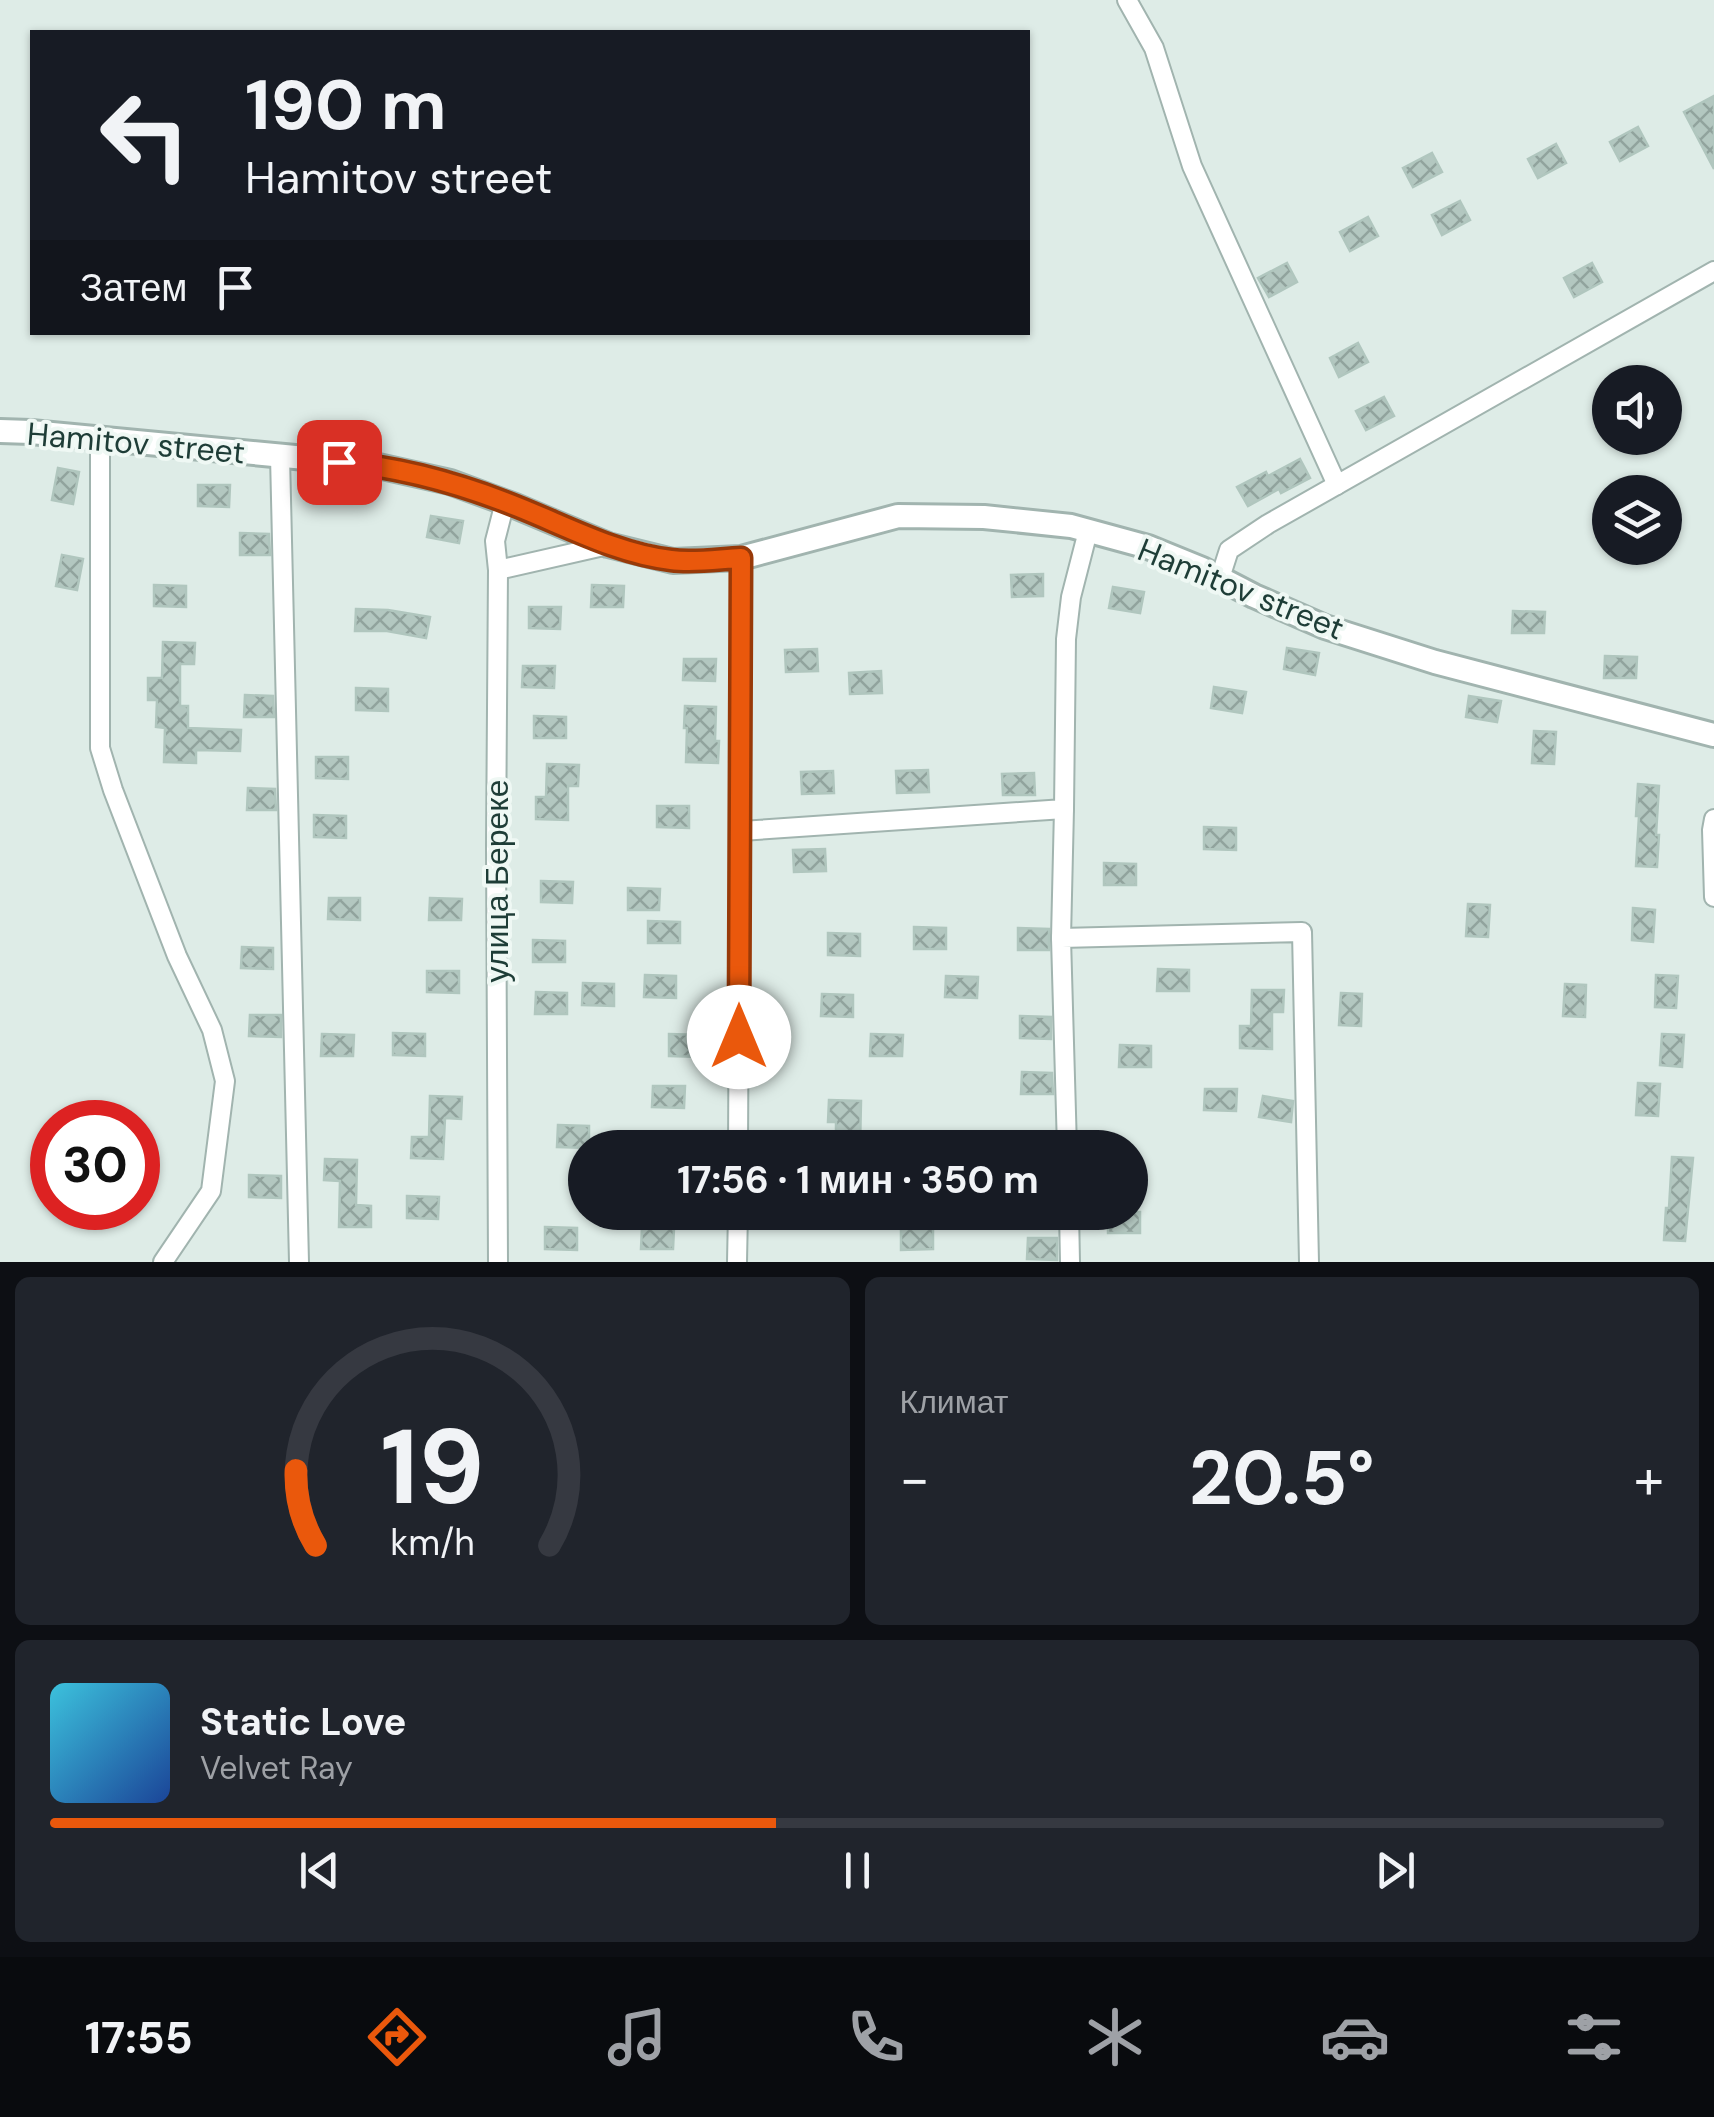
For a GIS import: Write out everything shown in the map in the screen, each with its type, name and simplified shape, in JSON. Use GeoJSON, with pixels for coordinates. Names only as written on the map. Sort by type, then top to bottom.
{"type":"FeatureCollection","features":[{"type":"Feature","properties":{"kind":"street"},"geometry":{"type":"LineString","coordinates":[[1127,0],[1154,48],[1192,166],[1336,485]]}},
{"type":"Feature","properties":{"kind":"street"},"geometry":{"type":"LineString","coordinates":[[1220,578],[1230,550],[1268,524],[1714,272]]}},
{"type":"Feature","properties":{"kind":"street","name":"Hamitov street"},"geometry":{"type":"LineString","coordinates":[[0,431],[369,464],[450,482],[608,545],[672,560],[741,558],[898,516],[984,517],[1071,526],[1202,568],[1254,596],[1325,626],[1398,650],[1714,734]]}},
{"type":"Feature","properties":{"kind":"street"},"geometry":{"type":"LineString","coordinates":[[100,439],[100,748],[177,956],[212,1030],[225,1081],[211,1191],[163,1262]]}},
{"type":"Feature","properties":{"kind":"street"},"geometry":{"type":"LineString","coordinates":[[280,456],[299,1262]]}},
{"type":"Feature","properties":{"kind":"street","name":"улица Береке"},"geometry":{"type":"LineString","coordinates":[[498,1262],[496,541],[504,502]]}},
{"type":"Feature","properties":{"kind":"street"},"geometry":{"type":"LineString","coordinates":[[1066,1130],[1061,938],[1066,640],[1071,597],[1088,531]]}},
{"type":"Feature","properties":{"kind":"street"},"geometry":{"type":"LineString","coordinates":[[498,570],[608,545]]}},
{"type":"Feature","properties":{"kind":"street"},"geometry":{"type":"LineString","coordinates":[[738,1130],[741,558]]}},
{"type":"Feature","properties":{"kind":"street"},"geometry":{"type":"LineString","coordinates":[[740,831],[1064,809]]}},
{"type":"Feature","properties":{"kind":"street"},"geometry":{"type":"LineString","coordinates":[[1714,819],[1714,896]]}},
{"type":"Feature","properties":{"kind":"street"},"geometry":{"type":"LineString","coordinates":[[1061,938],[1302,932],[1309,1262]]}},
{"type":"Feature","properties":{"kind":"street"},"geometry":{"type":"LineString","coordinates":[[737,1262],[738,1230]]}},
{"type":"Feature","properties":{"kind":"street"},"geometry":{"type":"LineString","coordinates":[[1069,1230],[1070,1262]]}},
{"type":"Feature","properties":{"kind":"building"},"geometry":{"type":"Polygon","coordinates":[[[1714,96],[1714,169],[1684,112],[1714,96]]]}},
{"type":"Feature","properties":{"kind":"building"},"geometry":{"type":"Polygon","coordinates":[[[1638,127],[1648,146],[1620,161],[1610,142],[1638,127]]]}},
{"type":"Feature","properties":{"kind":"building"},"geometry":{"type":"Polygon","coordinates":[[[1556,144],[1566,163],[1538,178],[1528,159],[1556,144]]]}},
{"type":"Feature","properties":{"kind":"building"},"geometry":{"type":"Polygon","coordinates":[[[1432,153],[1442,172],[1413,187],[1403,168],[1432,153]]]}},
{"type":"Feature","properties":{"kind":"building"},"geometry":{"type":"Polygon","coordinates":[[[1460,201],[1470,220],[1442,235],[1432,215],[1460,201]]]}},
{"type":"Feature","properties":{"kind":"building"},"geometry":{"type":"Polygon","coordinates":[[[1368,217],[1378,236],[1350,251],[1340,232],[1368,217]]]}},
{"type":"Feature","properties":{"kind":"building"},"geometry":{"type":"Polygon","coordinates":[[[1287,263],[1297,282],[1269,297],[1258,278],[1287,263]]]}},
{"type":"Feature","properties":{"kind":"building"},"geometry":{"type":"Polygon","coordinates":[[[1592,263],[1602,282],[1574,297],[1564,278],[1592,263]]]}},
{"type":"Feature","properties":{"kind":"building"},"geometry":{"type":"Polygon","coordinates":[[[1358,343],[1368,362],[1339,377],[1330,358],[1358,343]]]}},
{"type":"Feature","properties":{"kind":"building"},"geometry":{"type":"Polygon","coordinates":[[[1384,397],[1394,416],[1366,430],[1356,411],[1384,397]]]}},
{"type":"Feature","properties":{"kind":"building"},"geometry":{"type":"Polygon","coordinates":[[[1300,459],[1310,478],[1248,506],[1237,487],[1300,459]]]}},
{"type":"Feature","properties":{"kind":"building"},"geometry":{"type":"Polygon","coordinates":[[[58,468],[79,472],[73,504],[52,500],[58,468]]]}},
{"type":"Feature","properties":{"kind":"building"},"geometry":{"type":"Polygon","coordinates":[[[198,485],[230,485],[229,507],[198,506],[198,485]]]}},
{"type":"Feature","properties":{"kind":"building"},"geometry":{"type":"Polygon","coordinates":[[[431,516],[463,521],[459,543],[427,537],[431,516]]]}},
{"type":"Feature","properties":{"kind":"building"},"geometry":{"type":"Polygon","coordinates":[[[240,533],[269,534],[270,555],[240,555],[240,533]]]}},
{"type":"Feature","properties":{"kind":"building"},"geometry":{"type":"Polygon","coordinates":[[[62,555],[83,559],[77,590],[56,586],[62,555]]]}},
{"type":"Feature","properties":{"kind":"building"},"geometry":{"type":"Polygon","coordinates":[[[1043,574],[1043,596],[1012,597],[1011,575],[1043,574]]]}},
{"type":"Feature","properties":{"kind":"building"},"geometry":{"type":"Polygon","coordinates":[[[154,585],[186,586],[186,607],[154,606],[154,585]]]}},
{"type":"Feature","properties":{"kind":"building"},"geometry":{"type":"Polygon","coordinates":[[[592,585],[624,586],[623,607],[591,607],[592,585]]]}},
{"type":"Feature","properties":{"kind":"building"},"geometry":{"type":"Polygon","coordinates":[[[1113,587],[1144,592],[1140,613],[1109,608],[1113,587]]]}},
{"type":"Feature","properties":{"kind":"building"},"geometry":{"type":"Polygon","coordinates":[[[529,607],[561,607],[560,629],[529,628],[529,607]]]}},
{"type":"Feature","properties":{"kind":"building"},"geometry":{"type":"Polygon","coordinates":[[[356,609],[430,617],[426,638],[387,631],[355,631],[356,609]]]}},
{"type":"Feature","properties":{"kind":"building"},"geometry":{"type":"Polygon","coordinates":[[[1513,611],[1545,612],[1544,633],[1512,633],[1513,611]]]}},
{"type":"Feature","properties":{"kind":"building"},"geometry":{"type":"Polygon","coordinates":[[[163,642],[195,643],[194,664],[180,664],[180,706],[188,706],[188,728],[241,730],[240,751],[196,750],[196,763],[164,762],[165,728],[156,727],[157,700],[148,700],[148,678],[162,678],[163,642]]]}},
{"type":"Feature","properties":{"kind":"building"},"geometry":{"type":"Polygon","coordinates":[[[1287,648],[1319,653],[1315,675],[1284,669],[1287,648]]]}},
{"type":"Feature","properties":{"kind":"building"},"geometry":{"type":"Polygon","coordinates":[[[817,649],[818,671],[786,672],[785,650],[817,649]]]}},
{"type":"Feature","properties":{"kind":"building"},"geometry":{"type":"Polygon","coordinates":[[[1605,656],[1637,657],[1636,678],[1604,678],[1605,656]]]}},
{"type":"Feature","properties":{"kind":"building"},"geometry":{"type":"Polygon","coordinates":[[[684,659],[716,659],[715,681],[683,680],[684,659]]]}},
{"type":"Feature","properties":{"kind":"building"},"geometry":{"type":"Polygon","coordinates":[[[523,666],[555,666],[554,688],[522,687],[523,666]]]}},
{"type":"Feature","properties":{"kind":"building"},"geometry":{"type":"Polygon","coordinates":[[[881,671],[882,693],[850,694],[849,673],[881,671]]]}},
{"type":"Feature","properties":{"kind":"building"},"geometry":{"type":"Polygon","coordinates":[[[1214,687],[1246,692],[1242,713],[1211,708],[1214,687]]]}},
{"type":"Feature","properties":{"kind":"building"},"geometry":{"type":"Polygon","coordinates":[[[356,688],[388,689],[388,711],[356,710],[356,688]]]}},
{"type":"Feature","properties":{"kind":"building"},"geometry":{"type":"Polygon","coordinates":[[[245,695],[273,696],[274,717],[244,717],[245,695]]]}},
{"type":"Feature","properties":{"kind":"building"},"geometry":{"type":"Polygon","coordinates":[[[1469,696],[1501,701],[1497,722],[1466,717],[1469,696]]]}},
{"type":"Feature","properties":{"kind":"building"},"geometry":{"type":"Polygon","coordinates":[[[685,706],[716,707],[718,763],[686,762],[685,706]]]}},
{"type":"Feature","properties":{"kind":"building"},"geometry":{"type":"Polygon","coordinates":[[[534,716],[566,717],[566,738],[534,738],[534,716]]]}},
{"type":"Feature","properties":{"kind":"building"},"geometry":{"type":"Polygon","coordinates":[[[1534,731],[1556,732],[1554,764],[1532,763],[1534,731]]]}},
{"type":"Feature","properties":{"kind":"building"},"geometry":{"type":"Polygon","coordinates":[[[316,757],[348,757],[348,779],[316,778],[316,757]]]}},
{"type":"Feature","properties":{"kind":"building"},"geometry":{"type":"Polygon","coordinates":[[[547,764],[579,765],[578,786],[568,786],[568,820],[536,819],[536,797],[546,797],[547,764]]]}},
{"type":"Feature","properties":{"kind":"building"},"geometry":{"type":"Polygon","coordinates":[[[928,770],[929,792],[897,793],[896,771],[928,770]]]}},
{"type":"Feature","properties":{"kind":"building"},"geometry":{"type":"Polygon","coordinates":[[[833,771],[834,793],[802,794],[801,772],[833,771]]]}},
{"type":"Feature","properties":{"kind":"building"},"geometry":{"type":"Polygon","coordinates":[[[1034,773],[1035,795],[1003,795],[1002,774],[1034,773]]]}},
{"type":"Feature","properties":{"kind":"building"},"geometry":{"type":"Polygon","coordinates":[[[1638,784],[1659,786],[1657,867],[1636,866],[1638,784]]]}},
{"type":"Feature","properties":{"kind":"building"},"geometry":{"type":"Polygon","coordinates":[[[248,788],[275,789],[276,810],[247,810],[248,788]]]}},
{"type":"Feature","properties":{"kind":"building"},"geometry":{"type":"Polygon","coordinates":[[[657,806],[689,806],[689,828],[657,827],[657,806]]]}},
{"type":"Feature","properties":{"kind":"building"},"geometry":{"type":"Polygon","coordinates":[[[314,815],[346,816],[346,838],[314,837],[314,815]]]}},
{"type":"Feature","properties":{"kind":"building"},"geometry":{"type":"Polygon","coordinates":[[[1204,827],[1236,828],[1236,850],[1204,849],[1204,827]]]}},
{"type":"Feature","properties":{"kind":"building"},"geometry":{"type":"Polygon","coordinates":[[[825,849],[826,871],[794,872],[793,850],[825,849]]]}},
{"type":"Feature","properties":{"kind":"building"},"geometry":{"type":"Polygon","coordinates":[[[1104,863],[1136,864],[1136,885],[1104,885],[1104,863]]]}},
{"type":"Feature","properties":{"kind":"building"},"geometry":{"type":"Polygon","coordinates":[[[541,881],[573,882],[572,903],[541,902],[541,881]]]}},
{"type":"Feature","properties":{"kind":"building"},"geometry":{"type":"Polygon","coordinates":[[[628,888],[660,889],[659,910],[628,910],[628,888]]]}},
{"type":"Feature","properties":{"kind":"building"},"geometry":{"type":"Polygon","coordinates":[[[329,898],[360,898],[360,920],[328,919],[329,898]]]}},
{"type":"Feature","properties":{"kind":"building"},"geometry":{"type":"Polygon","coordinates":[[[430,898],[462,899],[461,920],[429,920],[430,898]]]}},
{"type":"Feature","properties":{"kind":"building"},"geometry":{"type":"Polygon","coordinates":[[[1468,904],[1490,905],[1488,937],[1466,936],[1468,904]]]}},
{"type":"Feature","properties":{"kind":"building"},"geometry":{"type":"Polygon","coordinates":[[[1633,908],[1655,910],[1653,942],[1632,940],[1633,908]]]}},
{"type":"Feature","properties":{"kind":"building"},"geometry":{"type":"Polygon","coordinates":[[[648,921],[680,922],[680,943],[648,943],[648,921]]]}},
{"type":"Feature","properties":{"kind":"building"},"geometry":{"type":"Polygon","coordinates":[[[914,927],[946,928],[946,949],[914,949],[914,927]]]}},
{"type":"Feature","properties":{"kind":"building"},"geometry":{"type":"Polygon","coordinates":[[[1018,928],[1049,929],[1049,950],[1018,950],[1018,928]]]}},
{"type":"Feature","properties":{"kind":"building"},"geometry":{"type":"Polygon","coordinates":[[[828,933],[860,934],[860,956],[828,955],[828,933]]]}},
{"type":"Feature","properties":{"kind":"building"},"geometry":{"type":"Polygon","coordinates":[[[533,940],[565,941],[565,962],[533,962],[533,940]]]}},
{"type":"Feature","properties":{"kind":"building"},"geometry":{"type":"Polygon","coordinates":[[[242,947],[273,948],[273,969],[241,968],[242,947]]]}},
{"type":"Feature","properties":{"kind":"building"},"geometry":{"type":"Polygon","coordinates":[[[1158,969],[1189,970],[1189,991],[1157,991],[1158,969]]]}},
{"type":"Feature","properties":{"kind":"building"},"geometry":{"type":"Polygon","coordinates":[[[427,971],[459,971],[459,993],[427,992],[427,971]]]}},
{"type":"Feature","properties":{"kind":"building"},"geometry":{"type":"Polygon","coordinates":[[[645,975],[676,976],[676,998],[644,997],[645,975]]]}},
{"type":"Feature","properties":{"kind":"building"},"geometry":{"type":"Polygon","coordinates":[[[1656,975],[1678,976],[1676,1008],[1655,1007],[1656,975]]]}},
{"type":"Feature","properties":{"kind":"building"},"geometry":{"type":"Polygon","coordinates":[[[946,976],[978,977],[977,998],[945,997],[946,976]]]}},
{"type":"Feature","properties":{"kind":"building"},"geometry":{"type":"Polygon","coordinates":[[[583,983],[614,984],[614,1006],[582,1005],[583,983]]]}},
{"type":"Feature","properties":{"kind":"building"},"geometry":{"type":"Polygon","coordinates":[[[1565,984],[1586,985],[1585,1017],[1563,1016],[1565,984]]]}},
{"type":"Feature","properties":{"kind":"building"},"geometry":{"type":"Polygon","coordinates":[[[1252,990],[1284,990],[1283,1012],[1272,1012],[1272,1049],[1240,1048],[1240,1026],[1251,1026],[1252,990]]]}},
{"type":"Feature","properties":{"kind":"building"},"geometry":{"type":"Polygon","coordinates":[[[536,992],[567,993],[567,1014],[535,1014],[536,992]]]}},
{"type":"Feature","properties":{"kind":"building"},"geometry":{"type":"Polygon","coordinates":[[[1341,993],[1362,994],[1361,1026],[1339,1025],[1341,993]]]}},
{"type":"Feature","properties":{"kind":"building"},"geometry":{"type":"Polygon","coordinates":[[[822,994],[853,995],[853,1017],[821,1016],[822,994]]]}},
{"type":"Feature","properties":{"kind":"building"},"geometry":{"type":"Polygon","coordinates":[[[250,1015],[281,1015],[281,1037],[249,1036],[250,1015]]]}},
{"type":"Feature","properties":{"kind":"building"},"geometry":{"type":"Polygon","coordinates":[[[1020,1016],[1051,1017],[1051,1039],[1020,1038],[1020,1016]]]}},
{"type":"Feature","properties":{"kind":"building"},"geometry":{"type":"Polygon","coordinates":[[[393,1033],[425,1034],[425,1056],[393,1055],[393,1033]]]}},
{"type":"Feature","properties":{"kind":"building"},"geometry":{"type":"Polygon","coordinates":[[[322,1034],[354,1035],[353,1056],[321,1056],[322,1034]]]}},
{"type":"Feature","properties":{"kind":"building"},"geometry":{"type":"Polygon","coordinates":[[[669,1034],[701,1035],[701,1057],[669,1056],[669,1034]]]}},
{"type":"Feature","properties":{"kind":"building"},"geometry":{"type":"Polygon","coordinates":[[[871,1034],[903,1035],[902,1056],[870,1056],[871,1034]]]}},
{"type":"Feature","properties":{"kind":"building"},"geometry":{"type":"Polygon","coordinates":[[[1662,1034],[1684,1035],[1682,1067],[1660,1065],[1662,1034]]]}},
{"type":"Feature","properties":{"kind":"building"},"geometry":{"type":"Polygon","coordinates":[[[1120,1045],[1151,1046],[1151,1067],[1119,1067],[1120,1045]]]}},
{"type":"Feature","properties":{"kind":"building"},"geometry":{"type":"Polygon","coordinates":[[[1022,1072],[1052,1073],[1053,1094],[1021,1094],[1022,1072]]]}},
{"type":"Feature","properties":{"kind":"building"},"geometry":{"type":"Polygon","coordinates":[[[1638,1083],[1660,1084],[1658,1116],[1636,1115],[1638,1083]]]}},
{"type":"Feature","properties":{"kind":"building"},"geometry":{"type":"Polygon","coordinates":[[[653,1086],[685,1086],[684,1108],[652,1107],[653,1086]]]}},
{"type":"Feature","properties":{"kind":"building"},"geometry":{"type":"Polygon","coordinates":[[[1205,1089],[1237,1089],[1236,1111],[1204,1110],[1205,1089]]]}},
{"type":"Feature","properties":{"kind":"building"},"geometry":{"type":"Polygon","coordinates":[[[430,1096],[462,1097],[461,1119],[445,1118],[443,1159],[411,1158],[412,1137],[429,1137],[430,1096]]]}},
{"type":"Feature","properties":{"kind":"building"},"geometry":{"type":"Polygon","coordinates":[[[1263,1096],[1293,1101],[1291,1122],[1259,1117],[1263,1096]]]}},
{"type":"Feature","properties":{"kind":"building"},"geometry":{"type":"Polygon","coordinates":[[[829,1100],[861,1101],[860,1130],[836,1130],[836,1122],[828,1122],[829,1100]]]}},
{"type":"Feature","properties":{"kind":"building"},"geometry":{"type":"Polygon","coordinates":[[[558,1125],[589,1126],[589,1130],[568,1130],[568,1147],[557,1147],[558,1125]]]}},
{"type":"Feature","properties":{"kind":"building"},"geometry":{"type":"Polygon","coordinates":[[[1672,1157],[1693,1158],[1685,1241],[1664,1240],[1672,1157]]]}},
{"type":"Feature","properties":{"kind":"building"},"geometry":{"type":"Polygon","coordinates":[[[325,1159],[357,1160],[356,1205],[371,1206],[371,1227],[339,1227],[340,1181],[324,1180],[325,1159]]]}},
{"type":"Feature","properties":{"kind":"building"},"geometry":{"type":"Polygon","coordinates":[[[249,1175],[281,1176],[281,1198],[249,1197],[249,1175]]]}},
{"type":"Feature","properties":{"kind":"building"},"geometry":{"type":"Polygon","coordinates":[[[407,1196],[439,1197],[438,1219],[407,1218],[407,1196]]]}},
{"type":"Feature","properties":{"kind":"building"},"geometry":{"type":"Polygon","coordinates":[[[545,1227],[577,1230],[577,1250],[545,1249],[545,1227]]]}},
{"type":"Feature","properties":{"kind":"building"},"geometry":{"type":"Polygon","coordinates":[[[642,1230],[674,1230],[673,1249],[641,1249],[642,1230]]]}},
{"type":"Feature","properties":{"kind":"building"},"geometry":{"type":"Polygon","coordinates":[[[901,1230],[933,1230],[933,1249],[901,1250],[901,1230]]]}},
{"type":"Feature","properties":{"kind":"building"},"geometry":{"type":"Polygon","coordinates":[[[1108,1230],[1140,1230],[1140,1233],[1108,1230]]]}},
{"type":"Feature","properties":{"kind":"building"},"geometry":{"type":"Polygon","coordinates":[[[1028,1238],[1057,1238],[1057,1260],[1027,1259],[1028,1238]]]}},
{"type":"Feature","properties":{"kind":"route"},"geometry":{"type":"LineString","coordinates":[[339,462],[369,464],[450,482],[608,545],[672,560],[741,558],[739,1037]]}}]}
